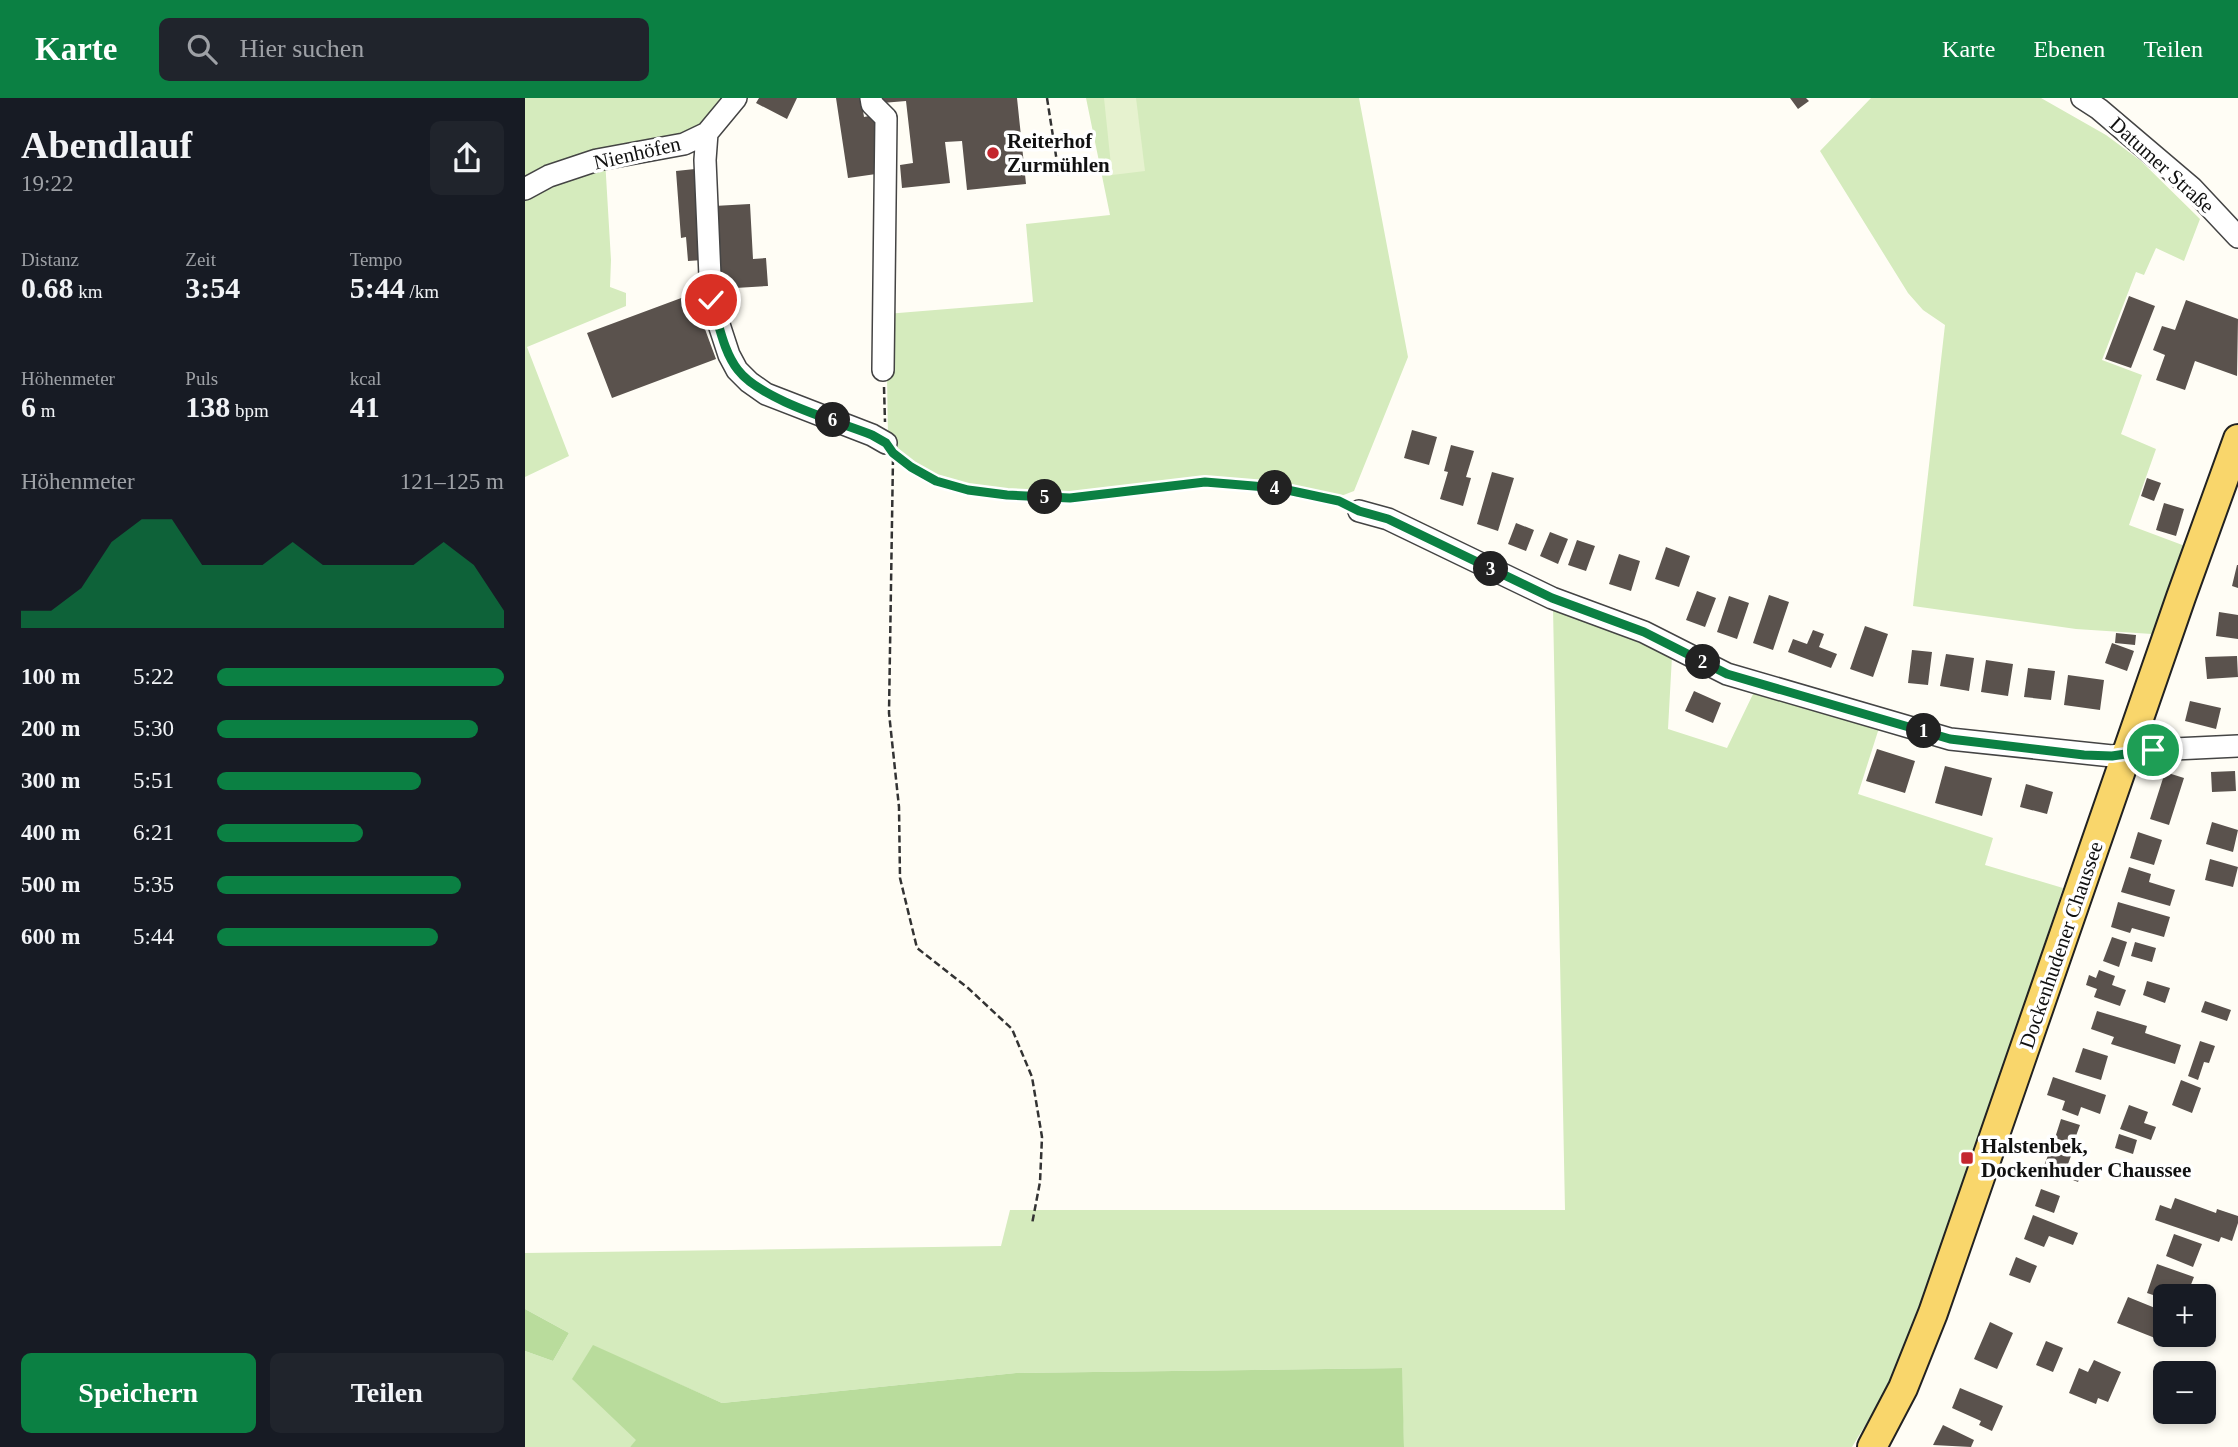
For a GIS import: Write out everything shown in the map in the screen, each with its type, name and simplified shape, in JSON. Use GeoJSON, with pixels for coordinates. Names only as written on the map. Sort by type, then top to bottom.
{"type":"FeatureCollection","features":[{"type":"Feature","properties":{"kind":"main road","name":"Dockenhudener Chaussee"},"geometry":{"type":"LineString","coordinates":[[1873,1447],[1903,1388],[1937,1303],[2238,439]]}},
{"type":"Feature","properties":{"kind":"street","name":"Nienhöfen"},"geometry":{"type":"LineString","coordinates":[[525,189],[549,176],[597,160],[684,144],[707,133],[736,98]]}},
{"type":"Feature","properties":{"kind":"street"},"geometry":{"type":"LineString","coordinates":[[871,98],[872,104],[886,118],[883,369]]}},
{"type":"Feature","properties":{"kind":"street","name":"Datumer Straße"},"geometry":{"type":"LineString","coordinates":[[2082,98],[2099,109],[2192,188],[2238,237]]}},
{"type":"Feature","properties":{"kind":"street"},"geometry":{"type":"LineString","coordinates":[[707,133],[705,160],[711,300],[729,355],[737,369],[766,394],[872,435],[886,443]]}},
{"type":"Feature","properties":{"kind":"street"},"geometry":{"type":"LineString","coordinates":[[1359,511],[1388,519],[1552,598],[1644,632],[1727,674],[1950,739],[2112,756],[2153,750],[2238,746]]}},
{"type":"Feature","properties":{"kind":"path"},"geometry":{"type":"LineString","coordinates":[[1047,98],[1059,175]]}},
{"type":"Feature","properties":{"kind":"path"},"geometry":{"type":"LineString","coordinates":[[883,369],[886,443]]}},
{"type":"Feature","properties":{"kind":"path"},"geometry":{"type":"LineString","coordinates":[[1032,1224],[1040,1182],[1042,1138],[1032,1077],[1012,1029],[968,988],[917,948],[900,878],[898,807],[889,713],[893,453],[936,481],[968,490],[1007,495],[1070,498],[1205,482],[1278,488],[1339,501],[1359,511]]}},
{"type":"Feature","properties":{"kind":"green space"},"geometry":{"type":"Polygon","coordinates":[[[525,98],[733,98],[710,120],[693,129],[656,144],[605,159],[610,287],[626,293],[626,306],[527,347],[569,456],[525,477],[525,98]]]}},
{"type":"Feature","properties":{"kind":"green space"},"geometry":{"type":"Polygon","coordinates":[[[1086,98],[1359,98],[1408,357],[1354,491],[1341,496],[1277,484],[1206,477],[1071,493],[1002,491],[937,477],[912,462],[888,437],[886,314],[1033,302],[1026,224],[1110,215],[1086,98]]]}},
{"type":"Feature","properties":{"kind":"green space"},"geometry":{"type":"Polygon","coordinates":[[[1104,98],[1136,98],[1145,171],[1112,175],[1104,98]]]}},
{"type":"Feature","properties":{"kind":"green space"},"geometry":{"type":"Polygon","coordinates":[[[1871,98],[2041,98],[2106,135],[2141,161],[2200,219],[2184,261],[2156,248],[2144,275],[2136,272],[2102,360],[2142,375],[2121,434],[2156,449],[2129,525],[2185,546],[2152,634],[2076,629],[1913,606],[1945,325],[1923,310],[1908,293],[1820,151],[1871,98]]]}},
{"type":"Feature","properties":{"kind":"green space"},"geometry":{"type":"Polygon","coordinates":[[[1553,608],[1672,656],[1668,729],[1727,748],[1754,692],[1879,728],[1858,794],[1993,838],[1985,865],[2063,888],[1905,1360],[1852,1447],[1404,1447],[1401,1368],[1016,1373],[722,1403],[593,1346],[573,1379],[637,1440],[630,1447],[525,1447],[525,1351],[553,1361],[569,1333],[525,1309],[525,1253],[1001,1246],[1010,1210],[1565,1210],[1553,608]]]}},
{"type":"Feature","properties":{"kind":"green space"},"geometry":{"type":"Polygon","coordinates":[[[525,1309],[569,1333],[553,1361],[525,1351],[525,1309]]]}},
{"type":"Feature","properties":{"kind":"green space"},"geometry":{"type":"Polygon","coordinates":[[[593,1345],[722,1403],[1016,1373],[1402,1368],[1404,1447],[630,1447],[636,1440],[572,1379],[593,1345]]]}},
{"type":"Feature","properties":{"kind":"building"},"geometry":{"type":"Polygon","coordinates":[[[759,98],[797,98],[787,119],[756,103],[759,98]]]}},
{"type":"Feature","properties":{"kind":"building"},"geometry":{"type":"Polygon","coordinates":[[[836,98],[861,98],[864,117],[874,115],[883,173],[848,178],[836,98]]]}},
{"type":"Feature","properties":{"kind":"building","name":"Reiterhof Zurmühlen"},"geometry":{"type":"Polygon","coordinates":[[[881,98],[1017,98],[1026,184],[967,190],[962,141],[945,142],[950,183],[902,188],[900,165],[913,163],[906,101],[882,103],[881,98]]]}},
{"type":"Feature","properties":{"kind":"building"},"geometry":{"type":"Polygon","coordinates":[[[1790,98],[1806,98],[1809,101],[1798,109],[1790,98]]]}},
{"type":"Feature","properties":{"kind":"building"},"geometry":{"type":"Polygon","coordinates":[[[695,169],[703,260],[688,261],[686,237],[681,238],[676,171],[695,169]]]}},
{"type":"Feature","properties":{"kind":"building"},"geometry":{"type":"Polygon","coordinates":[[[750,204],[753,259],[766,258],[768,286],[719,289],[714,206],[750,204]]]}},
{"type":"Feature","properties":{"kind":"building"},"geometry":{"type":"Polygon","coordinates":[[[692,294],[716,359],[612,398],[587,333],[692,294]]]}},
{"type":"Feature","properties":{"kind":"building"},"geometry":{"type":"Polygon","coordinates":[[[2129,296],[2155,306],[2131,368],[2105,359],[2129,296]]]}},
{"type":"Feature","properties":{"kind":"building"},"geometry":{"type":"Polygon","coordinates":[[[2186,300],[2238,319],[2237,376],[2195,361],[2185,390],[2156,380],[2165,355],[2153,350],[2162,326],[2175,330],[2186,300]]]}},
{"type":"Feature","properties":{"kind":"building"},"geometry":{"type":"Polygon","coordinates":[[[1412,430],[1437,437],[1429,465],[1404,458],[1412,430]]]}},
{"type":"Feature","properties":{"kind":"building"},"geometry":{"type":"Polygon","coordinates":[[[1451,445],[1474,451],[1466,477],[1471,478],[1463,506],[1440,499],[1448,472],[1444,471],[1451,445]]]}},
{"type":"Feature","properties":{"kind":"building"},"geometry":{"type":"Polygon","coordinates":[[[1492,472],[1514,478],[1498,531],[1477,524],[1492,472]]]}},
{"type":"Feature","properties":{"kind":"building"},"geometry":{"type":"Polygon","coordinates":[[[2147,478],[2161,483],[2154,501],[2141,496],[2147,478]]]}},
{"type":"Feature","properties":{"kind":"building"},"geometry":{"type":"Polygon","coordinates":[[[2164,503],[2184,509],[2176,536],[2156,530],[2164,503]]]}},
{"type":"Feature","properties":{"kind":"building"},"geometry":{"type":"Polygon","coordinates":[[[1516,523],[1534,530],[1526,551],[1508,544],[1516,523]]]}},
{"type":"Feature","properties":{"kind":"building"},"geometry":{"type":"Polygon","coordinates":[[[1550,532],[1568,539],[1558,564],[1540,556],[1550,532]]]}},
{"type":"Feature","properties":{"kind":"building"},"geometry":{"type":"Polygon","coordinates":[[[1577,540],[1595,546],[1586,571],[1568,565],[1577,540]]]}},
{"type":"Feature","properties":{"kind":"building"},"geometry":{"type":"Polygon","coordinates":[[[1666,547],[1690,556],[1679,587],[1655,579],[1666,547]]]}},
{"type":"Feature","properties":{"kind":"building"},"geometry":{"type":"Polygon","coordinates":[[[1619,554],[1640,561],[1631,591],[1609,584],[1619,554]]]}},
{"type":"Feature","properties":{"kind":"building"},"geometry":{"type":"Polygon","coordinates":[[[2238,565],[2238,588],[2232,586],[2238,565]]]}},
{"type":"Feature","properties":{"kind":"building"},"geometry":{"type":"Polygon","coordinates":[[[1697,591],[1716,598],[1705,627],[1686,620],[1697,591]]]}},
{"type":"Feature","properties":{"kind":"building"},"geometry":{"type":"Polygon","coordinates":[[[1769,595],[1789,602],[1773,650],[1753,643],[1769,595]]]}},
{"type":"Feature","properties":{"kind":"building"},"geometry":{"type":"Polygon","coordinates":[[[1729,596],[1749,603],[1737,639],[1717,632],[1729,596]]]}},
{"type":"Feature","properties":{"kind":"building"},"geometry":{"type":"Polygon","coordinates":[[[2219,612],[2238,615],[2238,639],[2216,636],[2219,612]]]}},
{"type":"Feature","properties":{"kind":"building"},"geometry":{"type":"Polygon","coordinates":[[[1865,626],[1888,634],[1873,677],[1850,669],[1865,626]]]}},
{"type":"Feature","properties":{"kind":"building"},"geometry":{"type":"Polygon","coordinates":[[[1813,630],[1824,634],[1819,647],[1837,654],[1831,668],[1788,652],[1793,639],[1807,644],[1813,630]]]}},
{"type":"Feature","properties":{"kind":"building"},"geometry":{"type":"Polygon","coordinates":[[[2116,633],[2136,635],[2135,645],[2115,643],[2116,633]]]}},
{"type":"Feature","properties":{"kind":"building"},"geometry":{"type":"Polygon","coordinates":[[[2112,643],[2134,651],[2127,671],[2105,663],[2112,643]]]}},
{"type":"Feature","properties":{"kind":"building"},"geometry":{"type":"Polygon","coordinates":[[[1912,650],[1932,652],[1928,685],[1908,683],[1912,650]]]}},
{"type":"Feature","properties":{"kind":"building"},"geometry":{"type":"Polygon","coordinates":[[[1946,654],[1974,658],[1969,691],[1940,686],[1946,654]]]}},
{"type":"Feature","properties":{"kind":"building"},"geometry":{"type":"Polygon","coordinates":[[[2237,656],[2238,677],[2207,679],[2205,657],[2237,656]]]}},
{"type":"Feature","properties":{"kind":"building"},"geometry":{"type":"Polygon","coordinates":[[[1986,660],[2013,664],[2008,696],[1981,692],[1986,660]]]}},
{"type":"Feature","properties":{"kind":"building"},"geometry":{"type":"Polygon","coordinates":[[[2028,668],[2055,671],[2051,700],[2024,697],[2028,668]]]}},
{"type":"Feature","properties":{"kind":"building"},"geometry":{"type":"Polygon","coordinates":[[[2068,675],[2104,680],[2100,710],[2064,705],[2068,675]]]}},
{"type":"Feature","properties":{"kind":"building"},"geometry":{"type":"Polygon","coordinates":[[[1694,691],[1721,703],[1713,723],[1685,711],[1694,691]]]}},
{"type":"Feature","properties":{"kind":"building"},"geometry":{"type":"Polygon","coordinates":[[[2190,701],[2221,708],[2216,729],[2185,721],[2190,701]]]}},
{"type":"Feature","properties":{"kind":"building"},"geometry":{"type":"Polygon","coordinates":[[[1877,749],[1915,761],[1905,793],[1866,781],[1877,749]]]}},
{"type":"Feature","properties":{"kind":"building"},"geometry":{"type":"Polygon","coordinates":[[[1945,766],[1992,778],[1982,816],[1935,803],[1945,766]]]}},
{"type":"Feature","properties":{"kind":"building"},"geometry":{"type":"Polygon","coordinates":[[[2235,771],[2236,791],[2212,792],[2211,772],[2235,771]]]}},
{"type":"Feature","properties":{"kind":"building"},"geometry":{"type":"Polygon","coordinates":[[[2165,772],[2184,778],[2169,825],[2150,819],[2165,772]]]}},
{"type":"Feature","properties":{"kind":"building"},"geometry":{"type":"Polygon","coordinates":[[[2026,784],[2053,792],[2047,814],[2020,807],[2026,784]]]}},
{"type":"Feature","properties":{"kind":"building"},"geometry":{"type":"Polygon","coordinates":[[[2212,822],[2238,830],[2233,852],[2206,844],[2212,822]]]}},
{"type":"Feature","properties":{"kind":"building"},"geometry":{"type":"Polygon","coordinates":[[[2138,832],[2162,840],[2154,865],[2130,858],[2138,832]]]}},
{"type":"Feature","properties":{"kind":"building"},"geometry":{"type":"Polygon","coordinates":[[[2210,859],[2238,867],[2233,887],[2205,880],[2210,859]]]}},
{"type":"Feature","properties":{"kind":"building"},"geometry":{"type":"Polygon","coordinates":[[[2129,867],[2151,874],[2149,882],[2175,890],[2170,906],[2121,892],[2129,867]]]}},
{"type":"Feature","properties":{"kind":"building"},"geometry":{"type":"Polygon","coordinates":[[[2118,902],[2170,917],[2164,937],[2132,928],[2130,933],[2111,927],[2118,902]]]}},
{"type":"Feature","properties":{"kind":"building"},"geometry":{"type":"Polygon","coordinates":[[[2112,937],[2127,942],[2119,967],[2103,961],[2112,937]]]}},
{"type":"Feature","properties":{"kind":"building"},"geometry":{"type":"Polygon","coordinates":[[[2135,942],[2156,948],[2152,962],[2131,956],[2135,942]]]}},
{"type":"Feature","properties":{"kind":"building"},"geometry":{"type":"Polygon","coordinates":[[[2099,970],[2115,976],[2112,985],[2126,990],[2120,1006],[2094,997],[2097,989],[2086,985],[2089,975],[2096,978],[2099,970]]]}},
{"type":"Feature","properties":{"kind":"building"},"geometry":{"type":"Polygon","coordinates":[[[2147,981],[2170,988],[2165,1003],[2143,995],[2147,981]]]}},
{"type":"Feature","properties":{"kind":"building"},"geometry":{"type":"Polygon","coordinates":[[[2205,1001],[2231,1010],[2227,1021],[2201,1012],[2205,1001]]]}},
{"type":"Feature","properties":{"kind":"building"},"geometry":{"type":"Polygon","coordinates":[[[2097,1011],[2147,1026],[2145,1033],[2181,1045],[2175,1064],[2111,1044],[2114,1037],[2091,1029],[2097,1011]]]}},
{"type":"Feature","properties":{"kind":"building"},"geometry":{"type":"Polygon","coordinates":[[[2200,1041],[2215,1046],[2209,1063],[2204,1062],[2198,1080],[2188,1076],[2200,1041]]]}},
{"type":"Feature","properties":{"kind":"building"},"geometry":{"type":"Polygon","coordinates":[[[2083,1048],[2108,1056],[2101,1080],[2075,1072],[2083,1048]]]}},
{"type":"Feature","properties":{"kind":"building"},"geometry":{"type":"Polygon","coordinates":[[[2053,1077],[2106,1095],[2100,1114],[2081,1107],[2078,1116],[2062,1110],[2065,1101],[2047,1095],[2053,1077]]]}},
{"type":"Feature","properties":{"kind":"building"},"geometry":{"type":"Polygon","coordinates":[[[2181,1080],[2201,1088],[2192,1113],[2172,1105],[2181,1080]]]}},
{"type":"Feature","properties":{"kind":"building"},"geometry":{"type":"Polygon","coordinates":[[[2129,1105],[2148,1112],[2144,1123],[2156,1127],[2151,1140],[2120,1129],[2129,1105]]]}},
{"type":"Feature","properties":{"kind":"building"},"geometry":{"type":"Polygon","coordinates":[[[2061,1119],[2080,1125],[2073,1144],[2055,1138],[2061,1119]]]}},
{"type":"Feature","properties":{"kind":"building"},"geometry":{"type":"Polygon","coordinates":[[[2119,1134],[2137,1140],[2133,1154],[2115,1148],[2119,1134]]]}},
{"type":"Feature","properties":{"kind":"building"},"geometry":{"type":"Polygon","coordinates":[[[2051,1148],[2071,1156],[2068,1164],[2083,1170],[2078,1182],[2043,1168],[2051,1148]]]}},
{"type":"Feature","properties":{"kind":"building"},"geometry":{"type":"Polygon","coordinates":[[[2041,1189],[2060,1196],[2054,1213],[2035,1206],[2041,1189]]]}},
{"type":"Feature","properties":{"kind":"building"},"geometry":{"type":"Polygon","coordinates":[[[2175,1198],[2216,1213],[2217,1209],[2238,1216],[2232,1241],[2221,1237],[2219,1242],[2155,1220],[2160,1205],[2171,1209],[2175,1198]]]}},
{"type":"Feature","properties":{"kind":"building"},"geometry":{"type":"Polygon","coordinates":[[[2033,1215],[2078,1233],[2073,1245],[2049,1236],[2044,1247],[2024,1239],[2033,1215]]]}},
{"type":"Feature","properties":{"kind":"building"},"geometry":{"type":"Polygon","coordinates":[[[2174,1234],[2202,1244],[2193,1267],[2166,1256],[2174,1234]]]}},
{"type":"Feature","properties":{"kind":"building"},"geometry":{"type":"Polygon","coordinates":[[[2016,1257],[2037,1266],[2030,1283],[2009,1275],[2016,1257]]]}},
{"type":"Feature","properties":{"kind":"building"},"geometry":{"type":"Polygon","coordinates":[[[2157,1264],[2194,1277],[2191,1284],[2153,1284],[2153,1295],[2147,1293],[2157,1264]]]}},
{"type":"Feature","properties":{"kind":"building"},"geometry":{"type":"Polygon","coordinates":[[[2128,1297],[2153,1307],[2153,1337],[2117,1323],[2128,1297]]]}},
{"type":"Feature","properties":{"kind":"building"},"geometry":{"type":"Polygon","coordinates":[[[1990,1322],[2013,1333],[1997,1369],[1974,1359],[1990,1322]]]}},
{"type":"Feature","properties":{"kind":"building"},"geometry":{"type":"Polygon","coordinates":[[[2046,1341],[2063,1348],[2053,1372],[2036,1365],[2046,1341]]]}},
{"type":"Feature","properties":{"kind":"building"},"geometry":{"type":"Polygon","coordinates":[[[2094,1360],[2121,1372],[2108,1402],[2098,1398],[2096,1404],[2069,1393],[2079,1368],[2088,1372],[2094,1360]]]}},
{"type":"Feature","properties":{"kind":"building"},"geometry":{"type":"Polygon","coordinates":[[[1960,1388],[2003,1406],[1992,1431],[1979,1425],[1981,1421],[1952,1408],[1960,1388]]]}},
{"type":"Feature","properties":{"kind":"building"},"geometry":{"type":"Polygon","coordinates":[[[1943,1425],[1974,1440],[1971,1447],[1933,1445],[1943,1425]]]}},
{"type":"Feature","properties":{"kind":"place","name":"Reiterhof Zurmühlen"},"geometry":{"type":"Point","coordinates":[993,153]}},
{"type":"Feature","properties":{"kind":"place","name":"Halstenbek, Dockenhuder Chaussee"},"geometry":{"type":"Point","coordinates":[1967,1158]}},
{"type":"Feature","properties":{"kind":"route"},"geometry":{"type":"LineString","coordinates":[[711,300],[729,355],[749,382],[766,394],[872,435],[886,443],[893,453],[911,467],[936,481],[968,490],[1007,495],[1070,498],[1205,482],[1278,488],[1339,501],[1359,511],[1388,519],[1552,598],[1644,632],[1727,674],[1950,739],[2084,755],[2112,756],[2153,750]]}}]}
